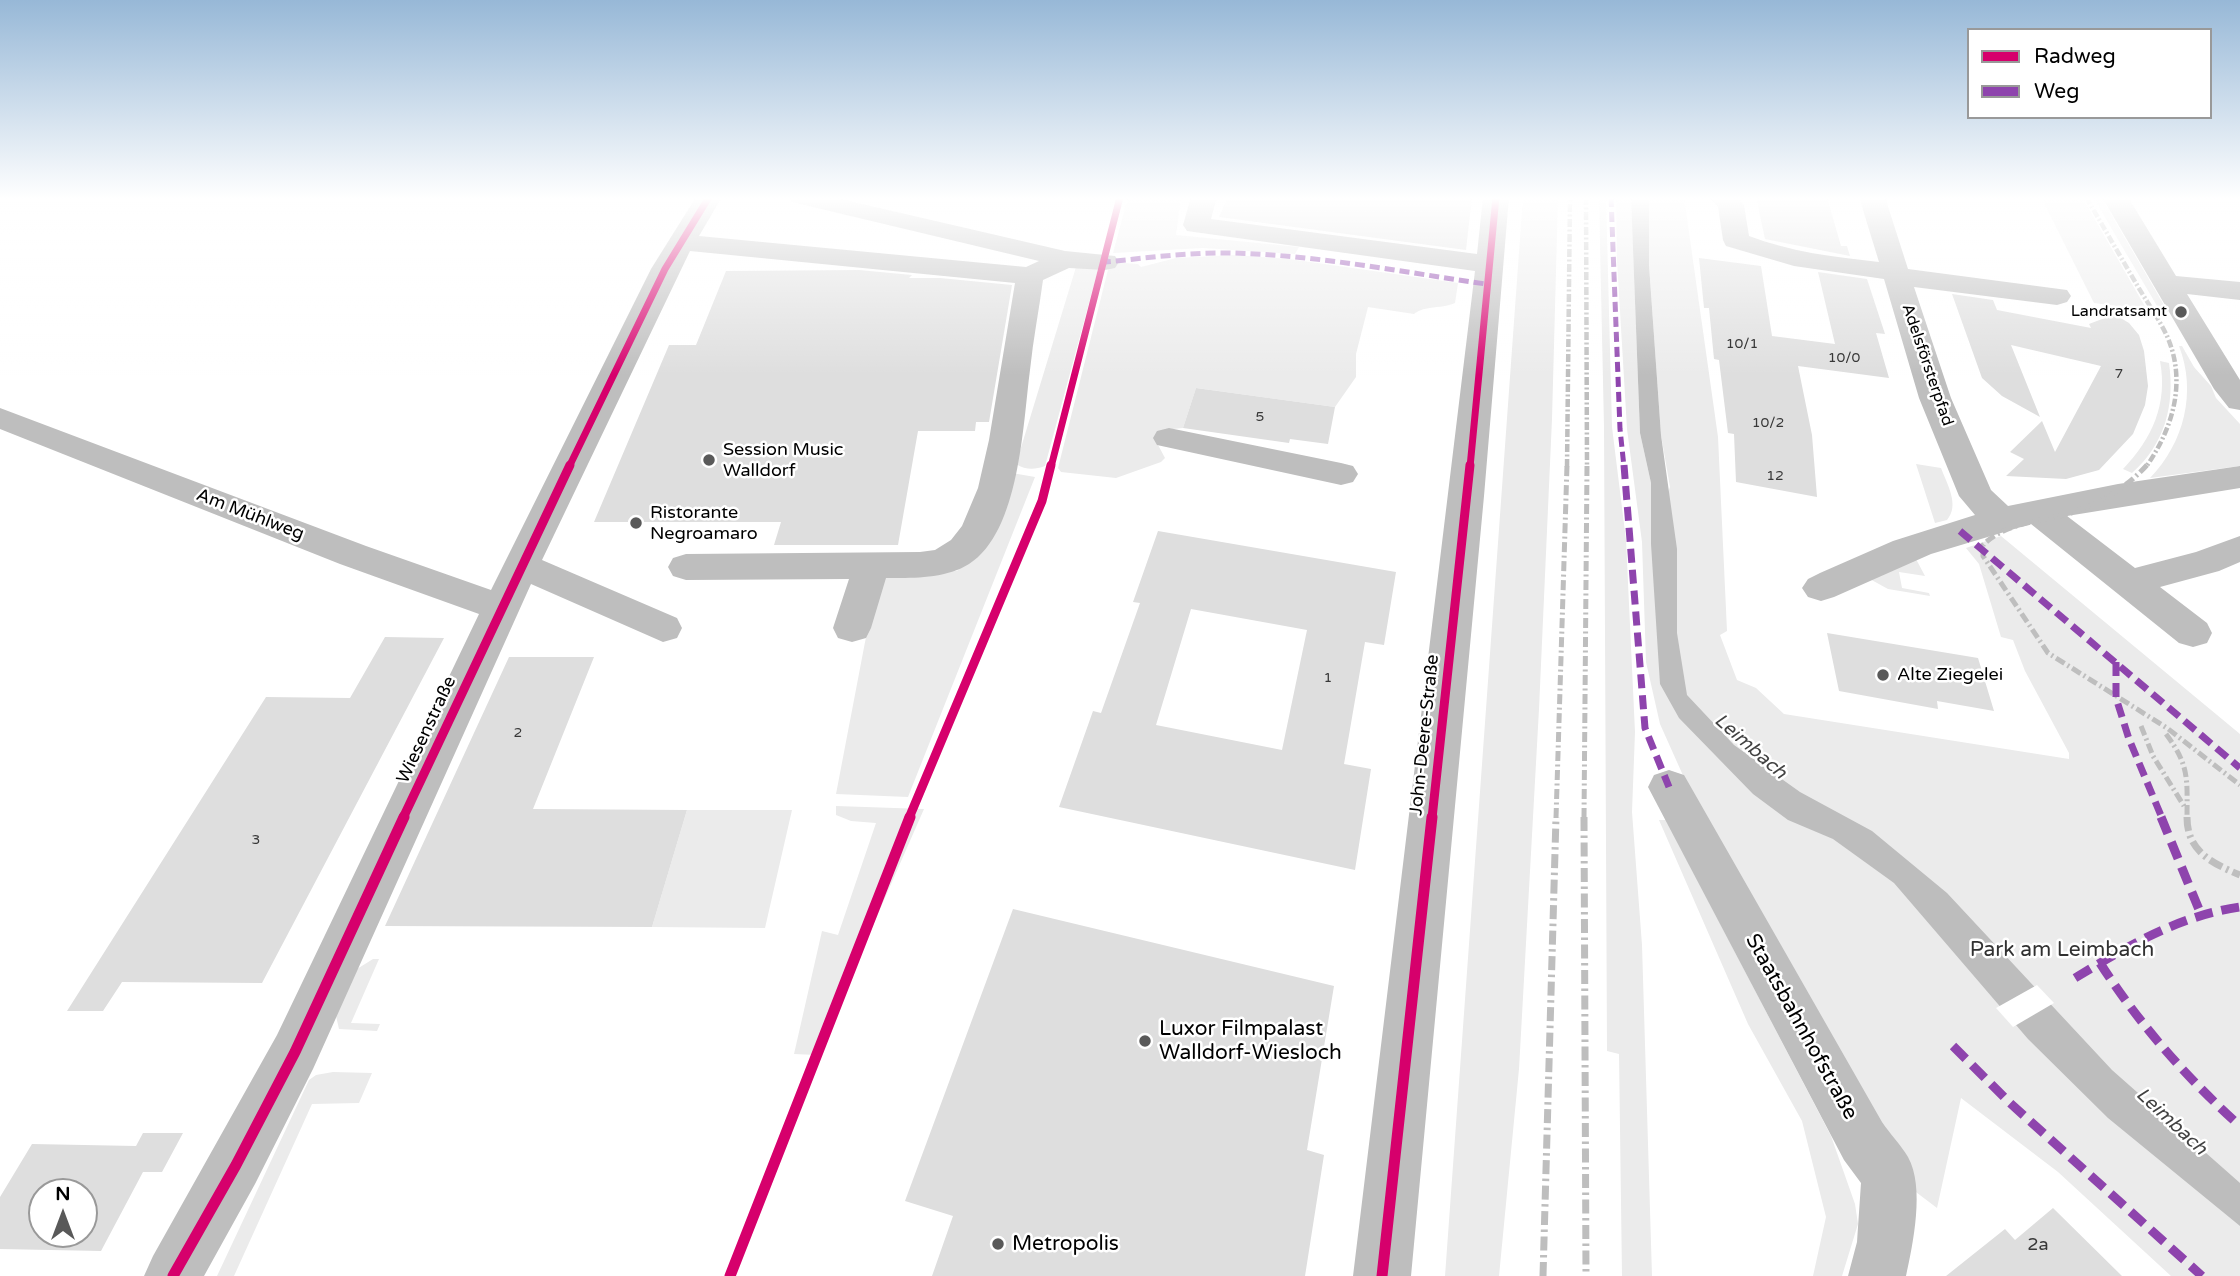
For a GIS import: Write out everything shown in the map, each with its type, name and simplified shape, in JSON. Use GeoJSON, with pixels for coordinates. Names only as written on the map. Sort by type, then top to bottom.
{"type":"FeatureCollection","features":[{"type":"Feature","properties":{"kind":"street","name":"Wiesenstraße"},"geometry":{"type":"LineString","coordinates":[[173,1276],[236,1165],[295,1052],[502,608],[672,257]]}},
{"type":"Feature","properties":{"kind":"street"},"geometry":{"type":"LineString","coordinates":[[830,257],[1030,276],[1065,259]]}},
{"type":"Feature","properties":{"kind":"street"},"geometry":{"type":"LineString","coordinates":[[1055,257],[1105,262]]}},
{"type":"Feature","properties":{"kind":"street"},"geometry":{"type":"LineString","coordinates":[[1433,257],[1489,264]]}},
{"type":"Feature","properties":{"kind":"street","name":"John-Deere-Straße"},"geometry":{"type":"LineString","coordinates":[[1382,1276],[1464,524],[1490,257]]}},
{"type":"Feature","properties":{"kind":"street"},"geometry":{"type":"LineString","coordinates":[[1783,257],[2057,296]]}},
{"type":"Feature","properties":{"kind":"street","name":"Adelsförsterpfad"},"geometry":{"type":"LineString","coordinates":[[1891,257],[1935,398],[1972,488],[1980,502],[2003,521]]}},
{"type":"Feature","properties":{"kind":"street"},"geometry":{"type":"LineString","coordinates":[[2151,257],[2230,389],[2240,401]]}},
{"type":"Feature","properties":{"kind":"street"},"geometry":{"type":"LineString","coordinates":[[685,567],[871,566],[937,562],[963,550],[988,510],[1008,435],[1014,373],[1030,276]]}},
{"type":"Feature","properties":{"kind":"street"},"geometry":{"type":"LineString","coordinates":[[2167,283],[2240,290]]}},
{"type":"Feature","properties":{"kind":"street","name":"Am Mühlweg"},"geometry":{"type":"LineString","coordinates":[[0,418],[354,555],[502,608]]}},
{"type":"Feature","properties":{"kind":"street"},"geometry":{"type":"LineString","coordinates":[[1169,438],[1341,474]]}},
{"type":"Feature","properties":{"kind":"street"},"geometry":{"type":"LineString","coordinates":[[1821,588],[1930,540],[2039,512],[2240,477]]}},
{"type":"Feature","properties":{"kind":"street"},"geometry":{"type":"LineString","coordinates":[[2039,512],[2193,633]]}},
{"type":"Feature","properties":{"kind":"street"},"geometry":{"type":"LineString","coordinates":[[2130,582],[2206,562],[2240,548]]}},
{"type":"Feature","properties":{"kind":"street"},"geometry":{"type":"LineString","coordinates":[[522,566],[663,628]]}},
{"type":"Feature","properties":{"kind":"street"},"geometry":{"type":"LineString","coordinates":[[852,628],[871,566]]}},
{"type":"Feature","properties":{"kind":"street","name":"Staatsbahnhofstraße"},"geometry":{"type":"LineString","coordinates":[[1669,787],[1863,1141],[1889,1176],[1885,1242],[1877,1276]]}},
{"type":"Feature","properties":{"kind":"green space"},"geometry":{"type":"Polygon","coordinates":[[[1255,257],[1289,259],[1458,283],[1455,303],[1445,306],[1423,309],[1414,314],[1368,307],[1356,354],[1356,377],[1335,407],[1196,388],[1183,428],[1163,430],[1157,443],[1165,458],[1161,462],[1116,478],[1061,472],[1058,468],[1110,262],[1138,264],[1141,267],[1176,258],[1255,257]]]}},
{"type":"Feature","properties":{"kind":"green space"},"geometry":{"type":"Polygon","coordinates":[[[1519,257],[1556,257],[1539,709],[1519,1069],[1499,1276],[1445,1276],[1519,257]]]}},
{"type":"Feature","properties":{"kind":"green space"},"geometry":{"type":"Polygon","coordinates":[[[1600,257],[1608,257],[1612,427],[1626,540],[1635,732],[1632,812],[1642,945],[1652,1276],[1622,1276],[1619,1054],[1607,1051],[1604,427],[1600,257]]]}},
{"type":"Feature","properties":{"kind":"green space","name":"Park am Leimbach"},"geometry":{"type":"Polygon","coordinates":[[[1617,257],[1633,257],[1640,433],[1651,483],[1651,544],[1670,487],[1661,435],[1649,257],[1692,257],[1718,437],[1727,631],[1720,635],[1737,680],[1756,688],[1784,714],[2069,759],[2069,753],[2025,671],[2013,640],[2001,637],[1979,564],[1966,548],[2001,536],[2240,734],[2240,1276],[2171,1276],[2058,1172],[1961,1098],[1937,1208],[1900,1180],[1694,800],[1660,724],[1646,662],[1642,542],[1627,429],[1617,257]]]}},
{"type":"Feature","properties":{"kind":"green space"},"geometry":{"type":"Polygon","coordinates":[[[2071,257],[2116,257],[2147,310],[2094,303],[2071,257]]]}},
{"type":"Feature","properties":{"kind":"green space"},"geometry":{"type":"Polygon","coordinates":[[[2128,257],[2136,257],[2168,312],[2160,311],[2128,257]]]}},
{"type":"Feature","properties":{"kind":"green space"},"geometry":{"type":"Polygon","coordinates":[[[1100,262],[1045,466],[1034,469],[1023,467],[1016,464],[1076,267],[1100,262]]]}},
{"type":"Feature","properties":{"kind":"green space"},"geometry":{"type":"Polygon","coordinates":[[[2179,346],[2182,346],[2194,367],[2211,386],[2216,398],[2240,424],[2240,466],[2150,478],[2171,449],[2184,416],[2187,381],[2179,346]]]}},
{"type":"Feature","properties":{"kind":"green space"},"geometry":{"type":"Polygon","coordinates":[[[2160,361],[2169,363],[2169,409],[2160,437],[2132,473],[2123,469],[2150,433],[2159,406],[2162,392],[2160,361]]]}},
{"type":"Feature","properties":{"kind":"green space"},"geometry":{"type":"Polygon","coordinates":[[[1916,464],[1941,468],[1952,501],[1951,514],[1947,520],[1935,523],[1916,464]]]}},
{"type":"Feature","properties":{"kind":"green space"},"geometry":{"type":"Polygon","coordinates":[[[1012,473],[1035,477],[908,797],[836,794],[879,569],[957,571],[977,550],[1012,473]]]}},
{"type":"Feature","properties":{"kind":"green space"},"geometry":{"type":"Polygon","coordinates":[[[1916,559],[1925,576],[1899,572],[1902,588],[1929,593],[1930,596],[1888,589],[1868,578],[1916,559]]]}},
{"type":"Feature","properties":{"kind":"green space"},"geometry":{"type":"Polygon","coordinates":[[[836,806],[924,809],[816,1055],[794,1054],[822,931],[838,935],[876,823],[851,821],[836,815],[836,806]]]}},
{"type":"Feature","properties":{"kind":"green space"},"geometry":{"type":"Polygon","coordinates":[[[687,810],[792,810],[765,928],[652,927],[687,810]]]}},
{"type":"Feature","properties":{"kind":"green space"},"geometry":{"type":"Polygon","coordinates":[[[1659,820],[1666,820],[1831,1136],[1855,1204],[1858,1224],[1842,1276],[1813,1276],[1826,1217],[1802,1121],[1748,1024],[1659,820]]]}},
{"type":"Feature","properties":{"kind":"green space"},"geometry":{"type":"Polygon","coordinates":[[[373,959],[379,959],[351,1023],[380,1024],[377,1031],[339,1029],[336,1016],[357,969],[373,959]]]}},
{"type":"Feature","properties":{"kind":"green space"},"geometry":{"type":"Polygon","coordinates":[[[333,1072],[372,1073],[359,1103],[312,1104],[234,1276],[217,1276],[309,1080],[316,1075],[333,1072]]]}},
{"type":"Feature","properties":{"kind":"shaded area"},"geometry":{"type":"Polygon","coordinates":[[[1633,257],[1649,257],[1661,435],[1677,549],[1677,633],[1687,695],[1734,745],[1800,792],[1872,831],[1947,893],[2112,1070],[2240,1183],[2240,1226],[2108,1118],[2028,1039],[1894,883],[1833,839],[1788,820],[1753,794],[1679,718],[1660,684],[1651,544],[1651,483],[1640,433],[1633,257]]]}},
{"type":"Feature","properties":{"kind":"pier"},"geometry":{"type":"Polygon","coordinates":[[[2037,985],[2054,1003],[2013,1027],[1996,1008],[2037,985]]]}},
{"type":"Feature","properties":{"kind":"building"},"geometry":{"type":"Polygon","coordinates":[[[1699,258],[1761,266],[1772,336],[1835,344],[1818,272],[1867,279],[1885,334],[1876,333],[1889,378],[1798,366],[1812,435],[1817,497],[1736,482],[1734,434],[1728,433],[1719,360],[1714,359],[1709,308],[1704,308],[1699,258]]]}},
{"type":"Feature","properties":{"kind":"building"},"geometry":{"type":"Polygon","coordinates":[[[859,270],[912,275],[909,278],[940,278],[1012,285],[989,422],[976,422],[975,431],[918,431],[898,545],[774,545],[781,522],[594,522],[669,345],[696,345],[726,271],[859,270]]]}},
{"type":"Feature","properties":{"kind":"building"},"geometry":{"type":"Polygon","coordinates":[[[1952,294],[1993,300],[1997,310],[2091,328],[2089,324],[2110,316],[2119,317],[2129,323],[2139,335],[2144,351],[2148,386],[2145,405],[2133,434],[2099,470],[2066,479],[2006,476],[2024,459],[2010,452],[2042,421],[2055,452],[2101,366],[2011,345],[2040,417],[2002,396],[1982,378],[1952,294]]]}},
{"type":"Feature","properties":{"kind":"building"},"geometry":{"type":"Polygon","coordinates":[[[1196,388],[1335,407],[1328,444],[1290,439],[1289,443],[1183,428],[1196,388]]]}},
{"type":"Feature","properties":{"kind":"building"},"geometry":{"type":"Polygon","coordinates":[[[1158,531],[1396,572],[1384,645],[1365,642],[1344,764],[1371,769],[1355,870],[1059,807],[1093,711],[1101,713],[1140,603],[1133,602],[1158,531]],[[1191,609],[1156,725],[1282,750],[1307,630],[1191,609]]]}},
{"type":"Feature","properties":{"kind":"building"},"geometry":{"type":"Polygon","coordinates":[[[1827,633],[1978,658],[1994,711],[1937,701],[1938,709],[1839,691],[1827,633]]]}},
{"type":"Feature","properties":{"kind":"building"},"geometry":{"type":"Polygon","coordinates":[[[385,637],[444,638],[262,983],[122,982],[103,1011],[67,1011],[266,697],[350,698],[385,637]]]}},
{"type":"Feature","properties":{"kind":"building"},"geometry":{"type":"Polygon","coordinates":[[[509,657],[594,657],[533,809],[687,810],[652,927],[385,926],[509,657]]]}},
{"type":"Feature","properties":{"kind":"building","name":"Luxor Filmpalast Walldorf-Wiesloch"},"geometry":{"type":"Polygon","coordinates":[[[1013,909],[1334,986],[1307,1150],[1324,1155],[1305,1276],[932,1276],[953,1216],[905,1201],[1013,909]]]}},
{"type":"Feature","properties":{"kind":"building"},"geometry":{"type":"Polygon","coordinates":[[[143,1133],[183,1133],[162,1172],[143,1172],[101,1251],[0,1249],[0,1197],[32,1144],[136,1146],[143,1133]]]}},
{"type":"Feature","properties":{"kind":"building"},"geometry":{"type":"Polygon","coordinates":[[[2053,1208],[2122,1276],[1946,1276],[2005,1229],[2015,1240],[2053,1208]]]}},
{"type":"Feature","properties":{"kind":"railway"},"geometry":{"type":"LineString","coordinates":[[1567,467],[1569,257]]}},
{"type":"Feature","properties":{"kind":"railway"},"geometry":{"type":"LineString","coordinates":[[1586,257],[1587,466]]}},
{"type":"Feature","properties":{"kind":"railway"},"geometry":{"type":"LineString","coordinates":[[2121,257],[2167,336],[2176,370],[2170,421],[2146,467]]}},
{"type":"Feature","properties":{"kind":"railway"},"geometry":{"type":"LineString","coordinates":[[1556,818],[1567,465]]}},
{"type":"Feature","properties":{"kind":"railway"},"geometry":{"type":"LineString","coordinates":[[2147,465],[2122,487],[2094,504],[2003,531],[1983,545],[1983,556],[2048,653],[2167,728],[2240,785]]}},
{"type":"Feature","properties":{"kind":"railway"},"geometry":{"type":"LineString","coordinates":[[1584,818],[1587,466]]}},
{"type":"Feature","properties":{"kind":"railway"},"geometry":{"type":"LineString","coordinates":[[2141,726],[2153,756],[2184,806]]}},
{"type":"Feature","properties":{"kind":"railway"},"geometry":{"type":"LineString","coordinates":[[2166,734],[2174,745],[2186,774],[2187,817]]}},
{"type":"Feature","properties":{"kind":"railway"},"geometry":{"type":"LineString","coordinates":[[1543,1276],[1556,817]]}},
{"type":"Feature","properties":{"kind":"railway"},"geometry":{"type":"LineString","coordinates":[[2187,817],[2188,829],[2196,847],[2219,866],[2240,875]]}},
{"type":"Feature","properties":{"kind":"railway"},"geometry":{"type":"LineString","coordinates":[[1584,818],[1586,1276]]}},
{"type":"Feature","properties":{"kind":"marked path"},"geometry":{"type":"LineString","coordinates":[[1106,258],[1105,262],[1161,257]]}},
{"type":"Feature","properties":{"kind":"marked path"},"geometry":{"type":"LineString","coordinates":[[1284,257],[1486,284]]}},
{"type":"Feature","properties":{"kind":"marked path"},"geometry":{"type":"LineString","coordinates":[[1613,257],[1620,429],[1632,540],[1645,728],[1669,787]]}},
{"type":"Feature","properties":{"kind":"marked path"},"geometry":{"type":"LineString","coordinates":[[1960,531],[2240,768]]}},
{"type":"Feature","properties":{"kind":"marked path"},"geometry":{"type":"LineString","coordinates":[[2116,662],[2116,698],[2129,739],[2200,912]]}},
{"type":"Feature","properties":{"kind":"marked path"},"geometry":{"type":"LineString","coordinates":[[2075,978],[2174,923],[2217,910],[2240,907]]}},
{"type":"Feature","properties":{"kind":"marked path"},"geometry":{"type":"LineString","coordinates":[[2100,963],[2146,1029],[2200,1089],[2240,1126]]}},
{"type":"Feature","properties":{"kind":"marked path"},"geometry":{"type":"LineString","coordinates":[[1953,1046],[2010,1103],[2202,1276]]}},
{"type":"Feature","properties":{"kind":"cycle path"},"geometry":{"type":"LineString","coordinates":[[173,1276],[236,1165],[295,1052],[505,599],[673,257]]}},
{"type":"Feature","properties":{"kind":"cycle path"},"geometry":{"type":"LineString","coordinates":[[730,1276],[932,759],[1042,501],[1105,257]]}},
{"type":"Feature","properties":{"kind":"cycle path"},"geometry":{"type":"LineString","coordinates":[[1382,1276],[1467,496],[1490,257]]}},
{"type":"Feature","properties":{"kind":"place","name":"Landratsamt"},"geometry":{"type":"Point","coordinates":[2181,312]}},
{"type":"Feature","properties":{"kind":"place","name":"Session Music Walldorf"},"geometry":{"type":"Point","coordinates":[709,460]}},
{"type":"Feature","properties":{"kind":"place","name":"Ristorante Negroamaro"},"geometry":{"type":"Point","coordinates":[636,523]}},
{"type":"Feature","properties":{"kind":"place","name":"Alte Ziegelei"},"geometry":{"type":"Point","coordinates":[1883,675]}},
{"type":"Feature","properties":{"kind":"place","name":"Luxor Filmpalast Walldorf-Wiesloch"},"geometry":{"type":"Point","coordinates":[1145,1041]}},
{"type":"Feature","properties":{"kind":"place","name":"Metropolis"},"geometry":{"type":"Point","coordinates":[998,1244]}},
{"type":"Feature","properties":{"kind":"water label","name":"Leimbach"},"geometry":{"type":"Point","coordinates":[1750,747]}},
{"type":"Feature","properties":{"kind":"water label","name":"Leimbach"},"geometry":{"type":"Point","coordinates":[2171,1122]}}]}
